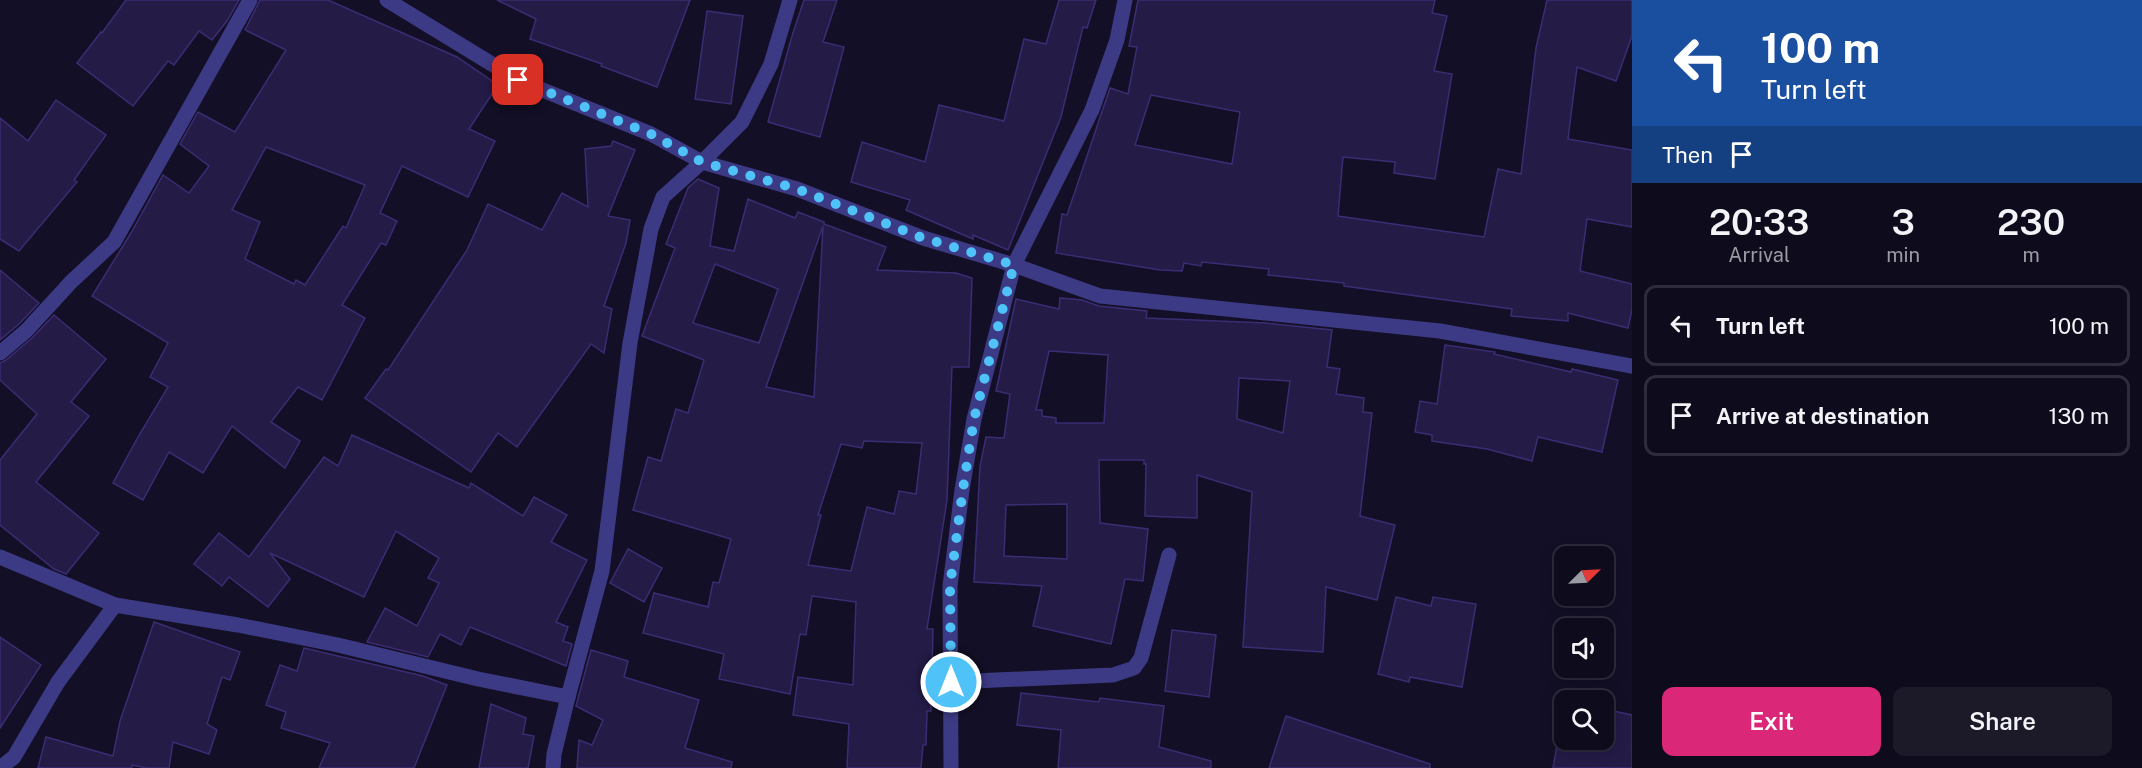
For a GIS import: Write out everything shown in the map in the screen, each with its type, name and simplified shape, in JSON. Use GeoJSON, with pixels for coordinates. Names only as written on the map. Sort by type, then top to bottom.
{"type":"FeatureCollection","features":[{"type":"Feature","properties":{"kind":"street"},"geometry":{"type":"LineString","coordinates":[[0,353],[26,331],[71,282],[114,242],[250,0]]}},
{"type":"Feature","properties":{"kind":"street"},"geometry":{"type":"LineString","coordinates":[[387,0],[518,80],[651,134],[702,162],[797,189],[923,238],[1014,265],[1100,296],[1440,331],[1632,366]]}},
{"type":"Feature","properties":{"kind":"street"},"geometry":{"type":"LineString","coordinates":[[553,768],[554,754],[568,697],[602,571],[630,343],[651,229],[663,197],[742,122],[771,64],[790,0]]}},
{"type":"Feature","properties":{"kind":"street"},"geometry":{"type":"LineString","coordinates":[[951,768],[950,586],[974,419],[1014,265],[1092,110],[1117,40],[1125,0]]}},
{"type":"Feature","properties":{"kind":"street"},"geometry":{"type":"LineString","coordinates":[[951,682],[1113,675],[1134,668],[1141,658],[1170,555]]}},
{"type":"Feature","properties":{"kind":"street"},"geometry":{"type":"LineString","coordinates":[[0,557],[116,605],[260,629],[338,645],[478,680],[568,697]]}},
{"type":"Feature","properties":{"kind":"street"},"geometry":{"type":"LineString","coordinates":[[0,768],[14,757],[58,682],[116,605]]}},
{"type":"Feature","properties":{"kind":"building"},"geometry":{"type":"Polygon","coordinates":[[[126,0],[239,0],[227,21],[212,40],[199,31],[174,65],[168,61],[133,106],[77,63],[126,0]]]}},
{"type":"Feature","properties":{"kind":"building"},"geometry":{"type":"Polygon","coordinates":[[[260,0],[328,0],[457,57],[498,85],[469,129],[495,141],[468,197],[402,166],[380,213],[397,221],[386,245],[381,243],[342,305],[365,318],[322,400],[298,387],[271,422],[300,441],[285,468],[232,426],[203,473],[169,452],[143,500],[113,483],[168,387],[150,377],[168,343],[92,296],[163,175],[189,193],[209,166],[180,144],[198,112],[235,132],[286,50],[245,30],[260,0]],[[266,147],[232,210],[260,222],[245,259],[294,284],[296,280],[305,285],[343,226],[346,228],[365,185],[266,147]]]}},
{"type":"Feature","properties":{"kind":"building"},"geometry":{"type":"Polygon","coordinates":[[[497,0],[690,0],[657,87],[601,66],[602,64],[530,39],[536,19],[497,0]]]}},
{"type":"Feature","properties":{"kind":"building"},"geometry":{"type":"Polygon","coordinates":[[[804,0],[837,0],[823,42],[844,47],[820,137],[768,122],[804,0]]]}},
{"type":"Feature","properties":{"kind":"building"},"geometry":{"type":"Polygon","coordinates":[[[1059,0],[1096,0],[1087,28],[1083,27],[1061,117],[1008,250],[973,235],[973,239],[906,210],[910,200],[851,182],[862,142],[925,162],[939,105],[1004,121],[1024,39],[1046,44],[1059,0]]]}},
{"type":"Feature","properties":{"kind":"building"},"geometry":{"type":"Polygon","coordinates":[[[1138,0],[1435,0],[1432,13],[1447,16],[1434,71],[1452,74],[1435,179],[1394,173],[1395,162],[1343,157],[1338,216],[1484,237],[1498,169],[1521,174],[1536,48],[1547,0],[1632,0],[1632,36],[1616,81],[1577,67],[1568,139],[1632,150],[1632,227],[1587,219],[1580,271],[1632,284],[1632,309],[1628,328],[1568,313],[1568,321],[1511,316],[1512,309],[1344,286],[1344,283],[1268,275],[1269,269],[1202,262],[1201,266],[1184,263],[1182,271],[1160,270],[1056,253],[1062,214],[1067,215],[1110,88],[1128,94],[1137,47],[1129,46],[1138,0]],[[1151,95],[1135,145],[1232,164],[1240,112],[1151,95]]]}},
{"type":"Feature","properties":{"kind":"building"},"geometry":{"type":"Polygon","coordinates":[[[707,11],[743,16],[731,104],[695,99],[707,11]]]}},
{"type":"Feature","properties":{"kind":"building"},"geometry":{"type":"Polygon","coordinates":[[[56,100],[106,135],[74,180],[77,182],[19,251],[0,239],[0,118],[28,141],[56,100]]]}},
{"type":"Feature","properties":{"kind":"building"},"geometry":{"type":"Polygon","coordinates":[[[613,141],[635,150],[608,216],[630,220],[626,243],[604,306],[612,309],[604,353],[591,344],[517,447],[498,433],[471,472],[365,398],[386,369],[388,370],[467,250],[488,204],[542,230],[562,193],[588,207],[585,149],[611,146],[613,141]]]}},
{"type":"Feature","properties":{"kind":"building"},"geometry":{"type":"Polygon","coordinates":[[[698,179],[719,188],[710,246],[734,251],[748,199],[795,218],[798,212],[886,247],[877,270],[956,273],[972,278],[969,367],[952,367],[947,500],[927,629],[933,629],[931,711],[927,711],[926,745],[923,745],[921,768],[847,768],[849,724],[793,715],[798,677],[853,685],[856,602],[812,596],[806,635],[800,634],[790,694],[719,679],[724,654],[643,633],[654,593],[708,607],[713,582],[719,583],[731,539],[633,510],[648,457],[661,461],[676,409],[688,413],[704,360],[642,336],[675,248],[666,244],[688,188],[698,179]],[[823,226],[766,387],[814,397],[823,226]],[[715,264],[693,323],[759,343],[778,289],[715,264]],[[864,441],[862,448],[841,444],[818,515],[821,515],[808,565],[851,571],[867,507],[894,514],[899,491],[916,494],[922,443],[864,441]]]}},
{"type":"Feature","properties":{"kind":"building"},"geometry":{"type":"Polygon","coordinates":[[[0,270],[39,303],[0,340],[0,270]]]}},
{"type":"Feature","properties":{"kind":"building"},"geometry":{"type":"Polygon","coordinates":[[[1060,298],[1082,300],[1099,306],[1147,311],[1146,318],[1266,323],[1332,330],[1327,367],[1340,369],[1336,394],[1364,398],[1363,412],[1372,413],[1360,516],[1395,525],[1377,600],[1326,587],[1323,652],[1243,647],[1252,492],[1197,475],[1197,518],[1145,516],[1146,464],[1144,460],[1099,460],[1100,523],[1148,529],[1143,581],[1125,579],[1111,644],[1033,626],[1042,586],[974,582],[980,466],[986,437],[1004,438],[1010,394],[996,391],[1016,299],[1059,309],[1060,298]],[[1049,351],[1036,410],[1042,410],[1042,416],[1056,418],[1056,423],[1104,423],[1108,355],[1049,351]],[[1239,378],[1237,419],[1283,433],[1290,381],[1239,378]],[[1067,504],[1006,505],[1004,556],[1067,559],[1067,504]]]}},
{"type":"Feature","properties":{"kind":"building"},"geometry":{"type":"Polygon","coordinates":[[[54,315],[106,359],[71,402],[89,416],[36,482],[99,533],[66,574],[54,569],[0,525],[0,460],[37,414],[0,380],[0,363],[32,338],[54,315]]]}},
{"type":"Feature","properties":{"kind":"building"},"geometry":{"type":"Polygon","coordinates":[[[1445,345],[1495,352],[1494,354],[1571,372],[1572,369],[1618,380],[1602,452],[1538,437],[1532,461],[1487,449],[1432,441],[1432,435],[1415,432],[1420,401],[1437,404],[1445,345]]]}},
{"type":"Feature","properties":{"kind":"building"},"geometry":{"type":"Polygon","coordinates":[[[352,435],[469,488],[471,483],[523,516],[534,497],[567,515],[551,542],[587,560],[556,622],[568,627],[563,641],[572,644],[566,666],[470,627],[461,645],[440,634],[428,657],[367,642],[385,608],[417,626],[439,583],[428,578],[439,558],[396,531],[364,597],[270,553],[290,579],[268,607],[229,577],[222,586],[194,564],[219,533],[249,557],[324,457],[338,466],[352,435]]]}},
{"type":"Feature","properties":{"kind":"building"},"geometry":{"type":"Polygon","coordinates":[[[628,549],[662,568],[644,602],[610,583],[628,549]]]}},
{"type":"Feature","properties":{"kind":"building"},"geometry":{"type":"Polygon","coordinates":[[[1396,597],[1431,606],[1433,597],[1476,604],[1462,687],[1410,677],[1409,682],[1378,674],[1396,597]]]}},
{"type":"Feature","properties":{"kind":"building"},"geometry":{"type":"Polygon","coordinates":[[[154,622],[240,652],[230,680],[222,677],[207,724],[217,730],[209,754],[173,742],[169,768],[146,768],[132,765],[132,768],[38,768],[46,737],[113,756],[120,721],[154,622]]]}},
{"type":"Feature","properties":{"kind":"building"},"geometry":{"type":"Polygon","coordinates":[[[1172,630],[1216,635],[1209,697],[1165,691],[1172,630]]]}},
{"type":"Feature","properties":{"kind":"building"},"geometry":{"type":"Polygon","coordinates":[[[0,637],[41,665],[0,728],[0,637]]]}},
{"type":"Feature","properties":{"kind":"building"},"geometry":{"type":"Polygon","coordinates":[[[304,648],[423,676],[447,685],[414,768],[319,768],[330,743],[281,728],[286,712],[266,705],[280,665],[297,671],[304,648]]]}},
{"type":"Feature","properties":{"kind":"building"},"geometry":{"type":"Polygon","coordinates":[[[591,650],[628,661],[624,677],[699,700],[685,748],[732,762],[731,768],[577,768],[579,740],[592,745],[603,720],[576,706],[591,650]]]}},
{"type":"Feature","properties":{"kind":"building"},"geometry":{"type":"Polygon","coordinates":[[[1021,693],[1099,702],[1100,698],[1164,706],[1159,747],[1211,761],[1211,768],[1058,768],[1061,730],[1017,725],[1021,693]]]}},
{"type":"Feature","properties":{"kind":"building"},"geometry":{"type":"Polygon","coordinates":[[[491,704],[526,718],[523,734],[534,736],[528,768],[479,768],[491,704]]]}},
{"type":"Feature","properties":{"kind":"building"},"geometry":{"type":"Polygon","coordinates":[[[1614,711],[1632,715],[1632,768],[1553,768],[1556,750],[1614,750],[1614,711]]]}},
{"type":"Feature","properties":{"kind":"building"},"geometry":{"type":"Polygon","coordinates":[[[1286,716],[1430,764],[1430,768],[1269,768],[1286,716]]]}},
{"type":"Feature","properties":{"kind":"route"},"geometry":{"type":"LineString","coordinates":[[518,80],[651,134],[702,162],[797,189],[923,238],[1014,265],[974,419],[963,489],[950,586],[951,682]]}}]}
